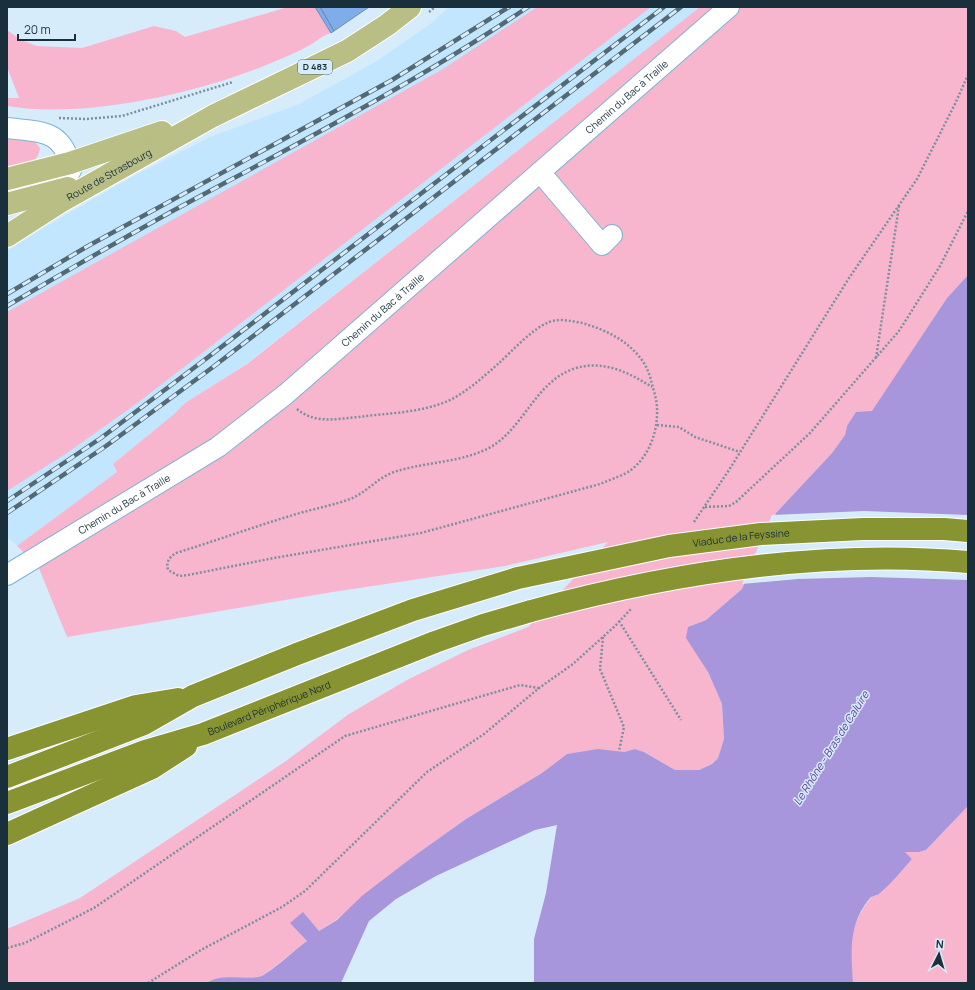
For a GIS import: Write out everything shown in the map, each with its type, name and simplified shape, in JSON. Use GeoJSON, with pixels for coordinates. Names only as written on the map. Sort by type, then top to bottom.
{"type":"FeatureCollection","features":[{"type":"Feature","properties":{"kind":"highway","name":"Viaduc de la Feyssine"},"geometry":{"type":"LineString","coordinates":[[193,696],[413,610],[518,578],[670,546],[761,534],[863,529],[944,529],[968,531]]}},
{"type":"Feature","properties":{"kind":"highway","name":"Boulevard Périphérique Nord"},"geometry":{"type":"LineString","coordinates":[[7,803],[145,751],[203,734],[435,642],[483,625],[596,593],[669,578],[769,565],[865,559],[943,560],[968,562]]}},
{"type":"Feature","properties":{"kind":"highway"},"geometry":{"type":"LineString","coordinates":[[7,749],[136,706],[193,696]]}},
{"type":"Feature","properties":{"kind":"highway"},"geometry":{"type":"LineString","coordinates":[[7,777],[144,724],[193,696]]}},
{"type":"Feature","properties":{"kind":"highway"},"geometry":{"type":"LineString","coordinates":[[7,834],[152,768],[203,734]]}},
{"type":"Feature","properties":{"kind":"main road","name":"Route de Strasbourg"},"geometry":{"type":"LineString","coordinates":[[7,236],[40,214],[213,116],[347,51],[387,25],[410,7]]}},
{"type":"Feature","properties":{"kind":"main road","name":"Route de Strasbourg"},"geometry":{"type":"LineString","coordinates":[[10,179],[70,162],[213,116]]}},
{"type":"Feature","properties":{"kind":"main road"},"geometry":{"type":"LineString","coordinates":[[12,203],[59,191],[133,160]]}},
{"type":"Feature","properties":{"kind":"street","name":"Chemin du Bac à Traille"},"geometry":{"type":"LineString","coordinates":[[7,575],[218,447],[286,394],[729,7]]}},
{"type":"Feature","properties":{"kind":"street"},"geometry":{"type":"LineString","coordinates":[[7,128],[48,133],[57,138],[70,162],[71,170],[67,178],[12,203]]}},
{"type":"Feature","properties":{"kind":"street"},"geometry":{"type":"LineString","coordinates":[[540,172],[602,245],[612,235]]}},
{"type":"Feature","properties":{"kind":"path"},"geometry":{"type":"LineString","coordinates":[[58,118],[86,119],[122,116],[240,79]]}},
{"type":"Feature","properties":{"kind":"path"},"geometry":{"type":"LineString","coordinates":[[875,360],[899,206]]}},
{"type":"Feature","properties":{"kind":"path"},"geometry":{"type":"LineString","coordinates":[[704,507],[729,506],[736,502],[810,433],[875,360],[899,330],[922,295],[968,210]]}},
{"type":"Feature","properties":{"kind":"path"},"geometry":{"type":"LineString","coordinates":[[286,394],[296,408],[314,418],[327,420],[428,407],[450,400],[472,386],[541,326],[558,320],[567,320],[595,327],[624,341],[634,350],[650,376],[657,409],[657,425],[651,443],[641,461],[621,475],[583,490],[421,534],[274,558],[188,575],[179,576],[168,570],[167,564],[169,558],[176,553],[300,513],[350,499],[391,473],[466,457],[490,448],[501,441],[511,431],[541,392],[559,377],[572,369],[599,365],[614,367],[628,372],[652,387]]}},
{"type":"Feature","properties":{"kind":"path"},"geometry":{"type":"LineString","coordinates":[[657,425],[679,427],[695,437],[740,452]]}},
{"type":"Feature","properties":{"kind":"path"},"geometry":{"type":"LineString","coordinates":[[619,622],[681,720]]}},
{"type":"Feature","properties":{"kind":"path"},"geometry":{"type":"LineString","coordinates":[[603,637],[600,669],[624,726],[619,750]]}},
{"type":"Feature","properties":{"kind":"path"},"geometry":{"type":"LineString","coordinates":[[7,948],[25,943],[94,908],[345,736],[520,685],[540,688]]}},
{"type":"Feature","properties":{"kind":"shaded area"},"geometry":{"type":"Polygon","coordinates":[[[288,7],[315,7],[331,33],[299,51],[238,76],[173,94],[138,101],[69,109],[37,109],[7,106],[7,98],[19,98],[7,67],[7,30],[21,40],[37,46],[82,48],[154,26],[176,31],[185,37],[288,7]]]}},
{"type":"Feature","properties":{"kind":"shaded area"},"geometry":{"type":"Polygon","coordinates":[[[449,7],[700,7],[246,364],[185,403],[173,415],[113,464],[117,472],[17,546],[9,539],[7,541],[7,251],[128,179],[210,137],[299,104],[377,61],[430,24],[449,7]]]}},
{"type":"Feature","properties":{"kind":"shaded area"},"geometry":{"type":"Polygon","coordinates":[[[537,7],[651,7],[136,404],[67,453],[7,491],[7,312],[443,69],[537,7]]]}},
{"type":"Feature","properties":{"kind":"shaded area"},"geometry":{"type":"Polygon","coordinates":[[[700,7],[968,7],[968,275],[947,298],[872,412],[847,426],[845,435],[832,453],[776,513],[742,589],[706,620],[688,627],[722,704],[724,739],[718,758],[712,764],[699,770],[675,770],[644,752],[635,749],[624,752],[567,754],[542,773],[466,819],[414,856],[336,920],[319,931],[305,917],[295,927],[307,941],[276,966],[259,977],[219,978],[207,983],[7,983],[7,929],[80,898],[286,761],[349,714],[407,680],[468,650],[528,627],[608,542],[505,566],[333,592],[67,637],[38,566],[17,546],[117,472],[113,464],[173,415],[185,403],[247,364],[700,7]]]}},
{"type":"Feature","properties":{"kind":"shaded area"},"geometry":{"type":"Polygon","coordinates":[[[7,136],[25,138],[34,141],[40,148],[39,154],[33,161],[7,167],[7,136]]]}},
{"type":"Feature","properties":{"kind":"shaded area"},"geometry":{"type":"Polygon","coordinates":[[[968,806],[968,983],[853,983],[851,946],[853,932],[864,907],[872,896],[891,877],[912,859],[904,852],[919,852],[926,850],[968,806]]]}},
{"type":"Feature","properties":{"kind":"water","name":"Le Rhône - Bras de Caluire"},"geometry":{"type":"Polygon","coordinates":[[[968,275],[968,806],[926,850],[919,852],[905,852],[912,859],[889,885],[879,894],[870,898],[863,908],[854,928],[852,939],[853,983],[534,983],[534,939],[546,893],[557,825],[535,830],[436,876],[396,899],[369,921],[341,983],[207,983],[225,977],[259,977],[276,967],[307,941],[290,923],[303,912],[319,931],[337,920],[363,895],[414,856],[466,819],[542,773],[567,754],[598,749],[624,752],[635,749],[644,752],[675,770],[699,770],[712,764],[718,758],[724,739],[722,704],[708,672],[686,638],[688,627],[706,620],[742,589],[776,513],[832,453],[845,435],[847,426],[856,412],[872,411],[947,298],[968,275]]]}},
{"type":"Feature","properties":{"kind":"pier"},"geometry":{"type":"Polygon","coordinates":[[[864,511],[968,515],[968,580],[871,577],[798,579],[742,584],[772,515],[864,511]]]}},
{"type":"Feature","properties":{"kind":"building"},"geometry":{"type":"Polygon","coordinates":[[[315,7],[320,7],[334,31],[331,33],[315,7]]]}},
{"type":"Feature","properties":{"kind":"building"},"geometry":{"type":"Polygon","coordinates":[[[320,7],[369,7],[334,31],[320,7]]]}},
{"type":"Feature","properties":{"kind":"railway"},"geometry":{"type":"LineString","coordinates":[[7,294],[88,246],[392,80],[509,7]]}},
{"type":"Feature","properties":{"kind":"railway"},"geometry":{"type":"LineString","coordinates":[[7,306],[149,224],[396,89],[528,7]]}},
{"type":"Feature","properties":{"kind":"railway"},"geometry":{"type":"LineString","coordinates":[[7,501],[101,438],[664,7]]}},
{"type":"Feature","properties":{"kind":"railway"},"geometry":{"type":"LineString","coordinates":[[7,513],[106,446],[213,367],[681,7]]}}]}
